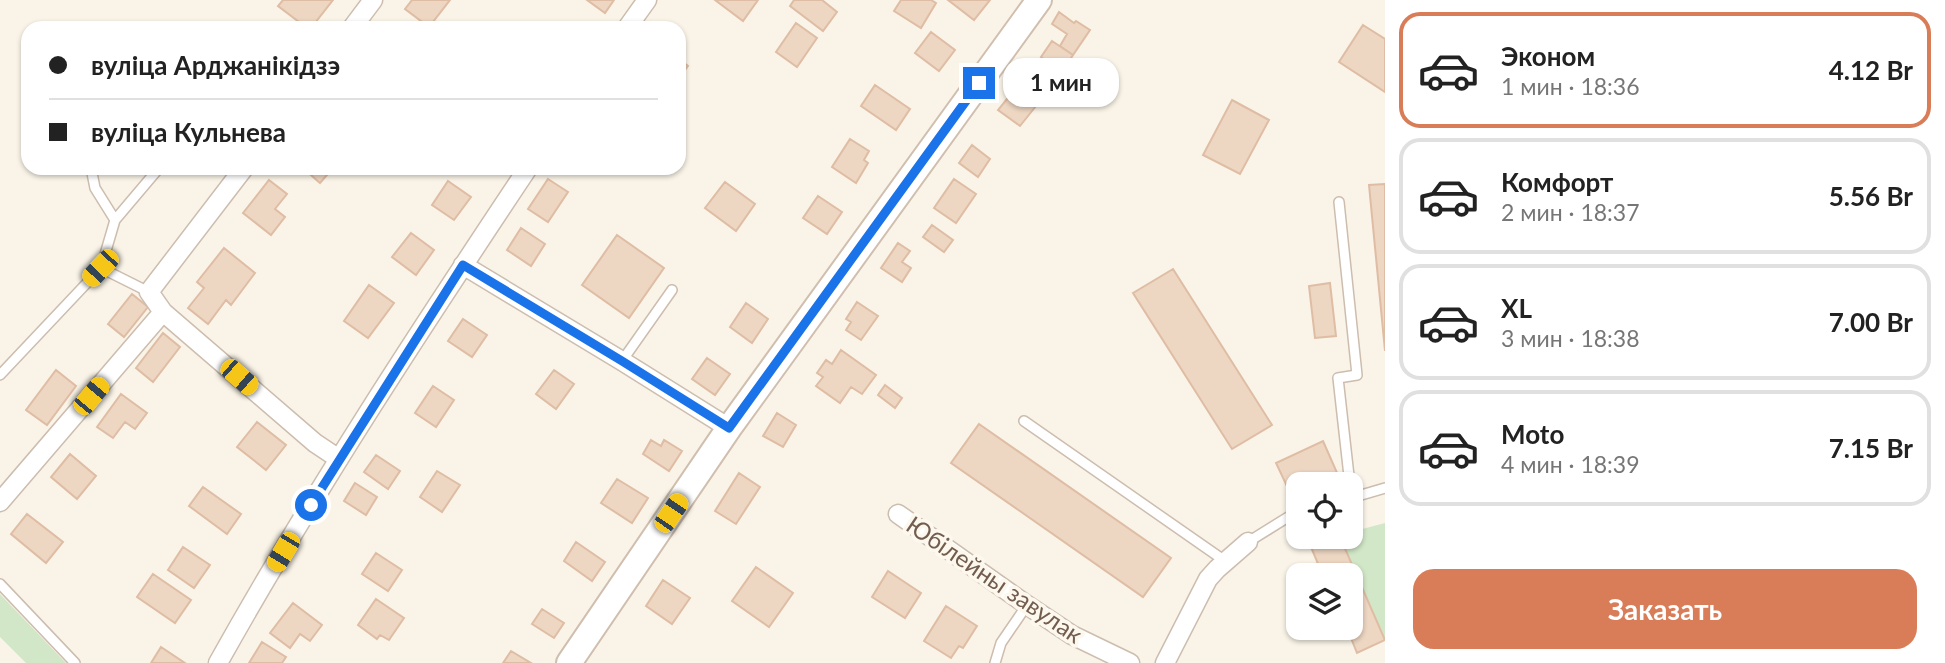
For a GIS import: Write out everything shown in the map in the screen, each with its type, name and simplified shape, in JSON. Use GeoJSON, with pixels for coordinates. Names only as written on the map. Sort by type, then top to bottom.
{"type":"FeatureCollection","features":[{"type":"Feature","properties":{"kind":"street"},"geometry":{"type":"LineString","coordinates":[[357,21],[373,0]]}},
{"type":"Feature","properties":{"kind":"street"},"geometry":{"type":"LineString","coordinates":[[632,21],[647,0]]}},
{"type":"Feature","properties":{"kind":"street"},"geometry":{"type":"LineString","coordinates":[[569,663],[729,428],[1039,0]]}},
{"type":"Feature","properties":{"kind":"street"},"geometry":{"type":"LineString","coordinates":[[239,175],[149,292],[163,312],[315,443],[339,459]]}},
{"type":"Feature","properties":{"kind":"street"},"geometry":{"type":"LineString","coordinates":[[218,663],[339,459],[523,175]]}},
{"type":"Feature","properties":{"kind":"street"},"geometry":{"type":"LineString","coordinates":[[463,265],[729,428]]}},
{"type":"Feature","properties":{"kind":"street"},"geometry":{"type":"LineString","coordinates":[[0,503],[163,312]]}},
{"type":"Feature","properties":{"kind":"street","name":"Юбілейны завулак"},"geometry":{"type":"LineString","coordinates":[[898,514],[1072,635],[1130,663]]}},
{"type":"Feature","properties":{"kind":"street"},"geometry":{"type":"LineString","coordinates":[[1165,663],[1208,579],[1248,542]]}},
{"type":"Feature","properties":{"kind":"lane"},"geometry":{"type":"LineString","coordinates":[[92,175],[95,188],[115,220]]}},
{"type":"Feature","properties":{"kind":"lane"},"geometry":{"type":"LineString","coordinates":[[0,375],[100,268],[115,220],[153,175]]}},
{"type":"Feature","properties":{"kind":"lane"},"geometry":{"type":"LineString","coordinates":[[1339,202],[1356,375],[1338,378],[1349,472]]}},
{"type":"Feature","properties":{"kind":"lane"},"geometry":{"type":"LineString","coordinates":[[100,268],[149,292]]}},
{"type":"Feature","properties":{"kind":"lane"},"geometry":{"type":"LineString","coordinates":[[622,361],[672,290]]}},
{"type":"Feature","properties":{"kind":"lane"},"geometry":{"type":"LineString","coordinates":[[1024,421],[1225,561]]}},
{"type":"Feature","properties":{"kind":"lane"},"geometry":{"type":"LineString","coordinates":[[1363,494],[1385,488]]}},
{"type":"Feature","properties":{"kind":"lane"},"geometry":{"type":"LineString","coordinates":[[1248,542],[1286,520]]}},
{"type":"Feature","properties":{"kind":"lane"},"geometry":{"type":"LineString","coordinates":[[0,584],[75,663]]}},
{"type":"Feature","properties":{"kind":"lane"},"geometry":{"type":"LineString","coordinates":[[995,663],[1001,643],[1027,605]]}},
{"type":"Feature","properties":{"kind":"green space"},"geometry":{"type":"Polygon","coordinates":[[[1385,523],[1385,640],[1363,590],[1363,563],[1351,563],[1345,549],[1363,549],[1363,529],[1385,523]]]}},
{"type":"Feature","properties":{"kind":"green space"},"geometry":{"type":"Polygon","coordinates":[[[0,594],[66,663],[26,663],[0,637],[0,594]]]}},
{"type":"Feature","properties":{"kind":"building"},"geometry":{"type":"Polygon","coordinates":[[[283,0],[333,0],[316,21],[298,21],[278,6],[283,0]]]}},
{"type":"Feature","properties":{"kind":"building"},"geometry":{"type":"Polygon","coordinates":[[[412,0],[450,0],[434,21],[421,21],[405,9],[412,0]]]}},
{"type":"Feature","properties":{"kind":"building"},"geometry":{"type":"Polygon","coordinates":[[[587,0],[614,0],[605,13],[587,0]]]}},
{"type":"Feature","properties":{"kind":"building"},"geometry":{"type":"Polygon","coordinates":[[[715,0],[758,0],[743,21],[715,0]]]}},
{"type":"Feature","properties":{"kind":"building"},"geometry":{"type":"Polygon","coordinates":[[[794,0],[822,0],[837,12],[823,31],[790,6],[794,0]]]}},
{"type":"Feature","properties":{"kind":"building"},"geometry":{"type":"Polygon","coordinates":[[[901,0],[931,0],[936,3],[921,28],[894,11],[901,0]]]}},
{"type":"Feature","properties":{"kind":"building"},"geometry":{"type":"Polygon","coordinates":[[[948,0],[990,0],[974,20],[948,0]]]}},
{"type":"Feature","properties":{"kind":"building"},"geometry":{"type":"Polygon","coordinates":[[[1059,12],[1090,30],[1073,55],[1060,46],[1067,34],[1052,24],[1059,12]]]}},
{"type":"Feature","properties":{"kind":"building"},"geometry":{"type":"Polygon","coordinates":[[[796,23],[817,38],[797,67],[776,52],[796,23]]]}},
{"type":"Feature","properties":{"kind":"building"},"geometry":{"type":"Polygon","coordinates":[[[1363,25],[1385,39],[1385,92],[1339,62],[1363,25]]]}},
{"type":"Feature","properties":{"kind":"building"},"geometry":{"type":"Polygon","coordinates":[[[931,32],[955,50],[939,71],[915,53],[931,32]]]}},
{"type":"Feature","properties":{"kind":"building"},"geometry":{"type":"Polygon","coordinates":[[[1052,41],[1073,55],[1062,72],[1041,57],[1052,41]]]}},
{"type":"Feature","properties":{"kind":"building"},"geometry":{"type":"Polygon","coordinates":[[[875,85],[910,109],[896,130],[861,106],[875,85]]]}},
{"type":"Feature","properties":{"kind":"building"},"geometry":{"type":"Polygon","coordinates":[[[1015,89],[1036,106],[1020,126],[998,110],[1015,89]]]}},
{"type":"Feature","properties":{"kind":"building"},"geometry":{"type":"Polygon","coordinates":[[[1232,100],[1269,120],[1240,174],[1203,155],[1232,100]]]}},
{"type":"Feature","properties":{"kind":"building"},"geometry":{"type":"Polygon","coordinates":[[[850,139],[869,151],[864,160],[868,163],[856,183],[832,167],[850,139]]]}},
{"type":"Feature","properties":{"kind":"building"},"geometry":{"type":"Polygon","coordinates":[[[972,145],[990,159],[978,177],[959,163],[972,145]]]}},
{"type":"Feature","properties":{"kind":"building"},"geometry":{"type":"Polygon","coordinates":[[[311,175],[327,175],[320,183],[311,175]]]}},
{"type":"Feature","properties":{"kind":"building"},"geometry":{"type":"Polygon","coordinates":[[[548,179],[568,192],[548,222],[528,209],[548,179]]]}},
{"type":"Feature","properties":{"kind":"building"},"geometry":{"type":"Polygon","coordinates":[[[954,179],[976,194],[956,223],[934,208],[954,179]]]}},
{"type":"Feature","properties":{"kind":"building"},"geometry":{"type":"Polygon","coordinates":[[[269,180],[287,194],[275,209],[285,217],[271,235],[243,213],[269,180]]]}},
{"type":"Feature","properties":{"kind":"building"},"geometry":{"type":"Polygon","coordinates":[[[448,181],[471,197],[454,220],[432,205],[448,181]]]}},
{"type":"Feature","properties":{"kind":"building"},"geometry":{"type":"Polygon","coordinates":[[[725,182],[755,204],[736,231],[705,208],[725,182]]]}},
{"type":"Feature","properties":{"kind":"building"},"geometry":{"type":"Polygon","coordinates":[[[1385,184],[1385,351],[1369,185],[1385,184]]]}},
{"type":"Feature","properties":{"kind":"building"},"geometry":{"type":"Polygon","coordinates":[[[818,196],[842,212],[827,234],[803,218],[818,196]]]}},
{"type":"Feature","properties":{"kind":"building"},"geometry":{"type":"Polygon","coordinates":[[[932,225],[953,240],[944,252],[923,237],[932,225]]]}},
{"type":"Feature","properties":{"kind":"building"},"geometry":{"type":"Polygon","coordinates":[[[521,228],[545,244],[531,266],[507,250],[521,228]]]}},
{"type":"Feature","properties":{"kind":"building"},"geometry":{"type":"Polygon","coordinates":[[[411,233],[434,250],[416,275],[392,257],[411,233]]]}},
{"type":"Feature","properties":{"kind":"building"},"geometry":{"type":"Polygon","coordinates":[[[617,235],[664,268],[629,318],[582,285],[617,235]]]}},
{"type":"Feature","properties":{"kind":"building"},"geometry":{"type":"Polygon","coordinates":[[[898,243],[910,251],[902,262],[911,268],[902,282],[881,268],[898,243]]]}},
{"type":"Feature","properties":{"kind":"building"},"geometry":{"type":"Polygon","coordinates":[[[224,248],[255,273],[231,305],[226,300],[208,324],[188,308],[204,288],[197,282],[224,248]]]}},
{"type":"Feature","properties":{"kind":"building"},"geometry":{"type":"Polygon","coordinates":[[[1173,269],[1272,425],[1232,449],[1133,293],[1173,269]]]}},
{"type":"Feature","properties":{"kind":"building"},"geometry":{"type":"Polygon","coordinates":[[[1330,283],[1336,336],[1315,338],[1309,286],[1330,283]]]}},
{"type":"Feature","properties":{"kind":"building"},"geometry":{"type":"Polygon","coordinates":[[[369,285],[394,303],[368,338],[344,321],[369,285]]]}},
{"type":"Feature","properties":{"kind":"building"},"geometry":{"type":"Polygon","coordinates":[[[132,294],[148,307],[124,337],[108,324],[132,294]]]}},
{"type":"Feature","properties":{"kind":"building"},"geometry":{"type":"Polygon","coordinates":[[[857,302],[878,316],[861,340],[846,330],[851,322],[846,319],[857,302]]]}},
{"type":"Feature","properties":{"kind":"building"},"geometry":{"type":"Polygon","coordinates":[[[746,303],[768,319],[752,343],[730,327],[746,303]]]}},
{"type":"Feature","properties":{"kind":"building"},"geometry":{"type":"Polygon","coordinates":[[[463,319],[487,335],[472,357],[448,341],[463,319]]]}},
{"type":"Feature","properties":{"kind":"building"},"geometry":{"type":"Polygon","coordinates":[[[163,333],[180,347],[153,382],[136,368],[163,333]]]}},
{"type":"Feature","properties":{"kind":"building"},"geometry":{"type":"Polygon","coordinates":[[[841,350],[876,375],[862,394],[851,387],[840,403],[816,386],[823,377],[817,373],[826,360],[832,364],[841,350]]]}},
{"type":"Feature","properties":{"kind":"building"},"geometry":{"type":"Polygon","coordinates":[[[707,358],[730,374],[715,395],[692,379],[707,358]]]}},
{"type":"Feature","properties":{"kind":"building"},"geometry":{"type":"Polygon","coordinates":[[[56,370],[76,386],[47,425],[26,410],[56,370]]]}},
{"type":"Feature","properties":{"kind":"building"},"geometry":{"type":"Polygon","coordinates":[[[554,370],[574,384],[556,409],[536,394],[554,370]]]}},
{"type":"Feature","properties":{"kind":"building"},"geometry":{"type":"Polygon","coordinates":[[[885,385],[902,398],[895,408],[878,395],[885,385]]]}},
{"type":"Feature","properties":{"kind":"building"},"geometry":{"type":"Polygon","coordinates":[[[433,386],[454,400],[436,427],[415,413],[433,386]]]}},
{"type":"Feature","properties":{"kind":"building"},"geometry":{"type":"Polygon","coordinates":[[[121,394],[147,413],[135,429],[125,422],[113,438],[97,427],[121,394]]]}},
{"type":"Feature","properties":{"kind":"building"},"geometry":{"type":"Polygon","coordinates":[[[777,413],[796,425],[783,447],[763,436],[777,413]]]}},
{"type":"Feature","properties":{"kind":"building"},"geometry":{"type":"Polygon","coordinates":[[[257,422],[286,445],[266,470],[237,447],[257,422]]]}},
{"type":"Feature","properties":{"kind":"building"},"geometry":{"type":"Polygon","coordinates":[[[979,424],[1171,558],[1143,597],[951,463],[979,424]]]}},
{"type":"Feature","properties":{"kind":"building"},"geometry":{"type":"Polygon","coordinates":[[[651,440],[661,446],[664,440],[682,451],[669,471],[643,454],[651,440]]]}},
{"type":"Feature","properties":{"kind":"building"},"geometry":{"type":"Polygon","coordinates":[[[1323,441],[1337,472],[1286,472],[1286,484],[1276,463],[1323,441]]]}},
{"type":"Feature","properties":{"kind":"building"},"geometry":{"type":"Polygon","coordinates":[[[70,454],[96,476],[77,499],[51,477],[70,454]]]}},
{"type":"Feature","properties":{"kind":"building"},"geometry":{"type":"Polygon","coordinates":[[[376,455],[400,471],[388,489],[364,472],[376,455]]]}},
{"type":"Feature","properties":{"kind":"building"},"geometry":{"type":"Polygon","coordinates":[[[437,471],[460,485],[442,512],[420,497],[437,471]]]}},
{"type":"Feature","properties":{"kind":"building"},"geometry":{"type":"Polygon","coordinates":[[[739,473],[760,487],[736,524],[715,511],[739,473]]]}},
{"type":"Feature","properties":{"kind":"building"},"geometry":{"type":"Polygon","coordinates":[[[617,479],[648,498],[632,523],[601,503],[617,479]]]}},
{"type":"Feature","properties":{"kind":"building"},"geometry":{"type":"Polygon","coordinates":[[[355,483],[377,497],[366,515],[344,501],[355,483]]]}},
{"type":"Feature","properties":{"kind":"building"},"geometry":{"type":"Polygon","coordinates":[[[203,487],[241,514],[227,534],[189,506],[203,487]]]}},
{"type":"Feature","properties":{"kind":"building"},"geometry":{"type":"Polygon","coordinates":[[[27,514],[63,542],[46,563],[11,534],[27,514]]]}},
{"type":"Feature","properties":{"kind":"building"},"geometry":{"type":"Polygon","coordinates":[[[576,542],[605,562],[592,581],[564,561],[576,542]]]}},
{"type":"Feature","properties":{"kind":"building"},"geometry":{"type":"Polygon","coordinates":[[[183,547],[210,565],[194,588],[168,570],[183,547]]]}},
{"type":"Feature","properties":{"kind":"building"},"geometry":{"type":"Polygon","coordinates":[[[1312,549],[1345,549],[1351,563],[1318,563],[1312,549]]]}},
{"type":"Feature","properties":{"kind":"building"},"geometry":{"type":"Polygon","coordinates":[[[376,553],[402,570],[388,591],[362,574],[376,553]]]}},
{"type":"Feature","properties":{"kind":"building"},"geometry":{"type":"Polygon","coordinates":[[[756,567],[793,593],[769,627],[732,601],[756,567]]]}},
{"type":"Feature","properties":{"kind":"building"},"geometry":{"type":"Polygon","coordinates":[[[888,571],[921,593],[905,618],[872,597],[888,571]]]}},
{"type":"Feature","properties":{"kind":"building"},"geometry":{"type":"Polygon","coordinates":[[[153,574],[191,600],[175,623],[137,597],[153,574]]]}},
{"type":"Feature","properties":{"kind":"building"},"geometry":{"type":"Polygon","coordinates":[[[663,580],[690,598],[672,624],[646,606],[663,580]]]}},
{"type":"Feature","properties":{"kind":"building"},"geometry":{"type":"Polygon","coordinates":[[[1363,590],[1385,640],[1357,653],[1352,640],[1363,640],[1363,590]]]}},
{"type":"Feature","properties":{"kind":"building"},"geometry":{"type":"Polygon","coordinates":[[[376,599],[404,618],[389,640],[380,635],[377,639],[358,625],[376,599]]]}},
{"type":"Feature","properties":{"kind":"building"},"geometry":{"type":"Polygon","coordinates":[[[293,603],[322,625],[310,641],[300,634],[290,648],[270,633],[293,603]]]}},
{"type":"Feature","properties":{"kind":"building"},"geometry":{"type":"Polygon","coordinates":[[[946,606],[977,626],[963,648],[959,646],[951,658],[924,641],[946,606]]]}},
{"type":"Feature","properties":{"kind":"building"},"geometry":{"type":"Polygon","coordinates":[[[542,609],[564,623],[554,638],[532,624],[542,609]]]}},
{"type":"Feature","properties":{"kind":"building"},"geometry":{"type":"Polygon","coordinates":[[[262,642],[286,657],[282,663],[249,663],[262,642]]]}},
{"type":"Feature","properties":{"kind":"building"},"geometry":{"type":"Polygon","coordinates":[[[161,647],[185,663],[151,663],[161,647]]]}},
{"type":"Feature","properties":{"kind":"building"},"geometry":{"type":"Polygon","coordinates":[[[511,651],[531,663],[503,663],[511,651]]]}},
{"type":"Feature","properties":{"kind":"route"},"geometry":{"type":"LineString","coordinates":[[311,505],[463,265],[729,428],[979,83]]}}]}
